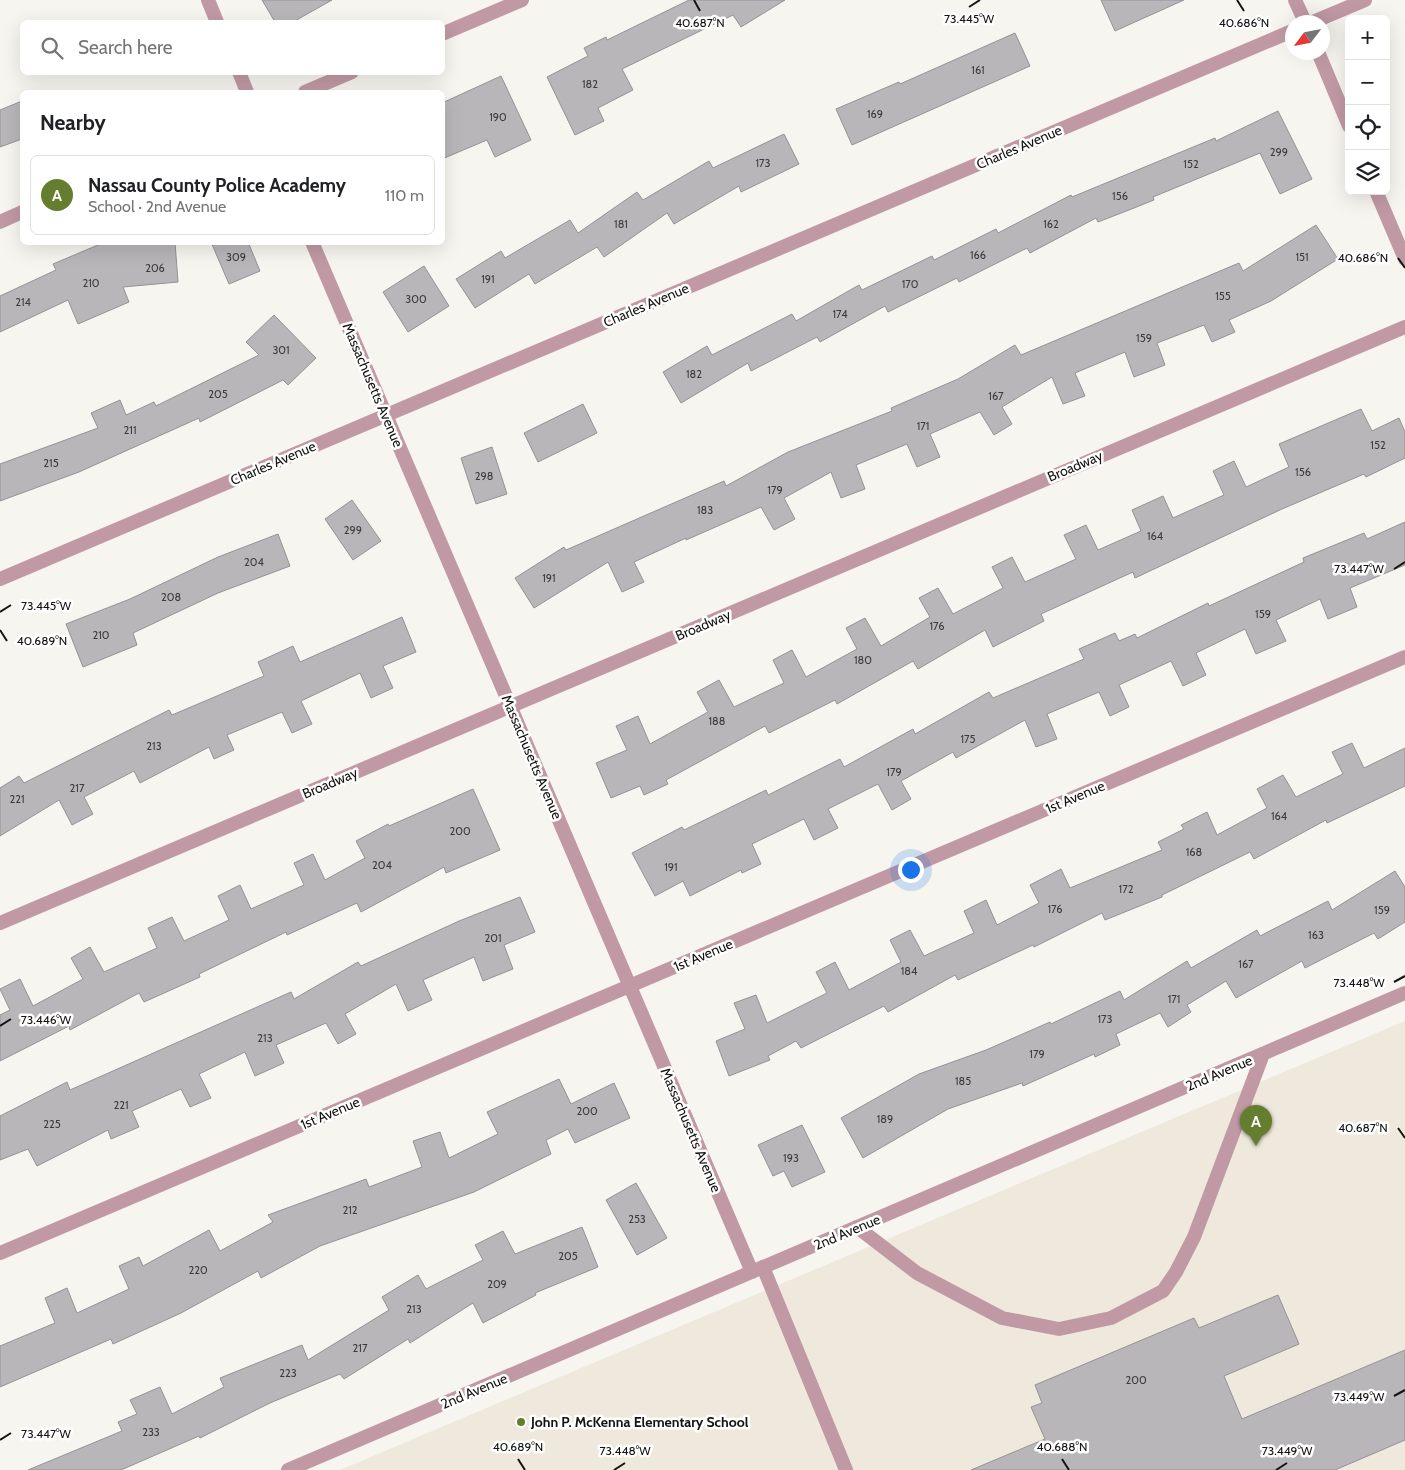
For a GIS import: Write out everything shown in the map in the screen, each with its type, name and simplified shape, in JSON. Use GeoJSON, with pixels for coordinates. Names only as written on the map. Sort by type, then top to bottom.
{"type":"FeatureCollection","features":[{"type":"Feature","properties":{"kind":"street"},"geometry":{"type":"LineString","coordinates":[[208,0],[216,20]]}},
{"type":"Feature","properties":{"kind":"street"},"geometry":{"type":"LineString","coordinates":[[445,33],[522,0]]}},
{"type":"Feature","properties":{"kind":"street"},"geometry":{"type":"LineString","coordinates":[[1295,0],[1302,15]]}},
{"type":"Feature","properties":{"kind":"street"},"geometry":{"type":"LineString","coordinates":[[1329,15],[1366,0]]}},
{"type":"Feature","properties":{"kind":"street","name":"Charles Avenue"},"geometry":{"type":"LineString","coordinates":[[0,579],[1285,34]]}},
{"type":"Feature","properties":{"kind":"street"},"geometry":{"type":"LineString","coordinates":[[1321,60],[1345,116]]}},
{"type":"Feature","properties":{"kind":"street"},"geometry":{"type":"LineString","coordinates":[[240,75],[246,90]]}},
{"type":"Feature","properties":{"kind":"street"},"geometry":{"type":"LineString","coordinates":[[310,90],[345,75]]}},
{"type":"Feature","properties":{"kind":"street"},"geometry":{"type":"LineString","coordinates":[[1378,195],[1405,259]]}},
{"type":"Feature","properties":{"kind":"street"},"geometry":{"type":"LineString","coordinates":[[0,222],[20,213]]}},
{"type":"Feature","properties":{"kind":"street","name":"Massachusetts Avenue"},"geometry":{"type":"LineString","coordinates":[[313,245],[629,986],[846,1470]]}},
{"type":"Feature","properties":{"kind":"street","name":"Broadway"},"geometry":{"type":"LineString","coordinates":[[0,923],[1405,326]]}},
{"type":"Feature","properties":{"kind":"street","name":"1st Avenue"},"geometry":{"type":"LineString","coordinates":[[0,1253],[1405,656]]}},
{"type":"Feature","properties":{"kind":"street","name":"2nd Avenue"},"geometry":{"type":"LineString","coordinates":[[288,1470],[1405,993]]}},
{"type":"Feature","properties":{"kind":"street"},"geometry":{"type":"LineString","coordinates":[[857,1227],[916,1273],[1002,1318],[1059,1329],[1111,1318],[1163,1291],[1176,1272],[1194,1238],[1263,1054]]}},
{"type":"Feature","properties":{"kind":"shaded area"},"geometry":{"type":"Polygon","coordinates":[[[1405,1021],[1405,1470],[340,1470],[567,1374],[1405,1021]]]}},
{"type":"Feature","properties":{"kind":"building"},"geometry":{"type":"Polygon","coordinates":[[[262,0],[332,0],[297,20],[274,20],[262,0]]]}},
{"type":"Feature","properties":{"kind":"building"},"geometry":{"type":"Polygon","coordinates":[[[689,0],[785,0],[741,27],[733,15],[622,69],[633,90],[598,108],[604,121],[575,135],[547,77],[588,56],[584,48],[606,37],[607,40],[689,0]]]}},
{"type":"Feature","properties":{"kind":"building"},"geometry":{"type":"Polygon","coordinates":[[[1101,0],[1184,0],[1115,31],[1101,0]]]}},
{"type":"Feature","properties":{"kind":"building"},"geometry":{"type":"Polygon","coordinates":[[[1015,33],[1030,66],[852,145],[836,109],[899,82],[900,84],[1015,33]]]}},
{"type":"Feature","properties":{"kind":"building"},"geometry":{"type":"Polygon","coordinates":[[[501,76],[531,140],[495,157],[487,140],[445,158],[445,102],[501,76]]]}},
{"type":"Feature","properties":{"kind":"building"},"geometry":{"type":"Polygon","coordinates":[[[20,102],[20,140],[0,147],[0,110],[20,102]]]}},
{"type":"Feature","properties":{"kind":"building"},"geometry":{"type":"Polygon","coordinates":[[[1278,111],[1312,179],[1280,194],[1260,153],[1153,197],[1154,200],[1129,210],[1098,222],[1096,218],[1030,253],[1027,248],[959,282],[957,278],[888,312],[885,306],[820,342],[817,337],[751,371],[748,363],[681,403],[663,372],[707,346],[712,355],[792,314],[796,321],[859,285],[862,290],[932,256],[934,260],[996,229],[998,233],[1071,195],[1072,197],[1215,138],[1216,141],[1278,111]]]}},
{"type":"Feature","properties":{"kind":"building"},"geometry":{"type":"Polygon","coordinates":[[[784,134],[799,164],[741,192],[739,186],[674,224],[667,213],[604,257],[597,247],[535,284],[529,274],[475,308],[456,279],[501,251],[505,258],[570,220],[578,233],[637,192],[643,200],[709,161],[713,168],[784,134]]]}},
{"type":"Feature","properties":{"kind":"building"},"geometry":{"type":"Polygon","coordinates":[[[1316,225],[1338,259],[1271,301],[1229,320],[1235,332],[1212,342],[1204,325],[1157,343],[1165,365],[1134,377],[1125,352],[1075,373],[1085,396],[1063,404],[1052,377],[1002,407],[1012,424],[994,435],[980,412],[930,434],[940,457],[917,467],[907,444],[856,465],[865,489],[841,498],[831,472],[784,498],[795,519],[774,530],[761,507],[686,540],[686,538],[634,562],[644,582],[622,592],[608,562],[534,608],[515,578],[564,547],[566,550],[724,481],[726,486],[788,452],[892,411],[891,408],[958,379],[1015,345],[1021,355],[1239,263],[1243,271],[1316,225]]]}},
{"type":"Feature","properties":{"kind":"building"},"geometry":{"type":"Polygon","coordinates":[[[98,245],[175,245],[178,282],[123,287],[129,302],[78,324],[68,300],[0,332],[0,296],[56,270],[53,264],[98,245]]]}},
{"type":"Feature","properties":{"kind":"building"},"geometry":{"type":"Polygon","coordinates":[[[212,245],[249,245],[260,271],[229,284],[212,245]]]}},
{"type":"Feature","properties":{"kind":"building"},"geometry":{"type":"Polygon","coordinates":[[[424,266],[449,306],[408,332],[383,292],[424,266]]]}},
{"type":"Feature","properties":{"kind":"building"},"geometry":{"type":"Polygon","coordinates":[[[274,315],[316,358],[288,385],[283,380],[200,422],[199,418],[79,472],[0,501],[0,464],[98,428],[91,413],[120,400],[126,415],[154,402],[156,406],[259,355],[246,342],[274,315]]]}},
{"type":"Feature","properties":{"kind":"building"},"geometry":{"type":"Polygon","coordinates":[[[583,404],[597,433],[538,462],[524,433],[583,404]]]}},
{"type":"Feature","properties":{"kind":"building"},"geometry":{"type":"Polygon","coordinates":[[[1361,409],[1372,431],[1399,418],[1405,432],[1405,458],[1366,477],[1364,474],[1282,509],[1135,578],[1133,572],[1041,614],[1044,621],[993,647],[985,630],[918,669],[913,661],[837,704],[835,700],[769,733],[765,726],[666,780],[668,784],[644,795],[640,786],[611,798],[596,763],[627,750],[616,726],[638,716],[650,744],[708,712],[697,692],[719,680],[734,707],[784,683],[773,660],[792,650],[806,677],[857,649],[846,628],[865,618],[881,646],[930,617],[919,598],[938,588],[953,614],[1003,588],[992,567],[1012,557],[1025,582],[1076,559],[1064,535],[1086,525],[1098,550],[1141,531],[1132,510],[1163,496],[1173,518],[1224,495],[1213,471],[1234,461],[1246,487],[1289,467],[1279,444],[1361,409]]]}},
{"type":"Feature","properties":{"kind":"building"},"geometry":{"type":"Polygon","coordinates":[[[492,447],[507,494],[476,504],[461,458],[492,447]]]}},
{"type":"Feature","properties":{"kind":"building"},"geometry":{"type":"Polygon","coordinates":[[[352,500],[381,541],[353,560],[325,519],[352,500]]]}},
{"type":"Feature","properties":{"kind":"building"},"geometry":{"type":"Polygon","coordinates":[[[1405,522],[1405,565],[1350,588],[1357,607],[1328,619],[1320,599],[1276,620],[1286,641],[1256,654],[1245,629],[1196,653],[1206,675],[1183,686],[1171,661],[1119,685],[1129,707],[1110,716],[1099,692],[1047,714],[1057,739],[1036,747],[1025,720],[956,758],[953,752],[901,781],[911,799],[892,810],[878,784],[828,809],[838,828],[814,840],[804,819],[752,844],[761,864],[742,873],[741,870],[690,896],[683,881],[655,896],[632,853],[682,827],[684,830],[766,790],[768,795],[840,759],[844,767],[913,729],[915,734],[989,692],[993,698],[1084,659],[1079,649],[1115,633],[1119,641],[1135,634],[1137,638],[1208,603],[1209,606],[1304,562],[1303,558],[1364,533],[1367,539],[1405,522]]]}},
{"type":"Feature","properties":{"kind":"building"},"geometry":{"type":"Polygon","coordinates":[[[278,534],[290,566],[218,593],[133,633],[137,645],[83,667],[66,624],[130,599],[218,557],[278,534]]]}},
{"type":"Feature","properties":{"kind":"building"},"geometry":{"type":"Polygon","coordinates":[[[402,617],[416,652],[383,666],[393,688],[371,698],[360,673],[301,701],[312,724],[292,733],[282,712],[227,735],[234,750],[214,759],[209,747],[140,783],[134,771],[84,797],[93,814],[72,825],[59,800],[0,836],[0,788],[19,776],[24,783],[169,710],[172,715],[264,676],[258,662],[293,646],[300,662],[402,617]]]}},
{"type":"Feature","properties":{"kind":"building"},"geometry":{"type":"Polygon","coordinates":[[[1352,743],[1364,768],[1405,748],[1405,786],[1327,823],[1326,820],[1254,859],[1250,852],[1162,895],[1162,897],[1105,920],[1102,913],[1034,947],[1033,945],[958,980],[955,975],[888,1012],[884,1006],[801,1048],[796,1041],[768,1056],[770,1060],[729,1076],[716,1041],[745,1029],[734,1003],[756,995],[767,1023],[827,993],[816,972],[835,962],[849,990],[901,962],[890,940],[910,930],[924,956],[974,933],[964,911],[986,900],[997,925],[1039,903],[1030,885],[1061,869],[1070,888],[1162,850],[1158,842],[1184,829],[1181,825],[1207,812],[1217,835],[1267,808],[1257,789],[1283,775],[1296,797],[1343,774],[1332,752],[1352,743]]]}},
{"type":"Feature","properties":{"kind":"building"},"geometry":{"type":"Polygon","coordinates":[[[473,789],[500,850],[446,873],[444,867],[361,912],[357,903],[287,935],[286,932],[199,974],[200,977],[144,1002],[139,993],[70,1030],[69,1026],[0,1061],[0,1015],[10,1010],[0,989],[20,979],[33,1006],[83,979],[71,958],[90,947],[104,972],[157,948],[148,928],[172,917],[184,941],[229,920],[218,896],[240,885],[251,909],[304,885],[294,863],[313,854],[325,880],[365,858],[356,841],[388,824],[389,826],[473,789]]]}},
{"type":"Feature","properties":{"kind":"building"},"geometry":{"type":"Polygon","coordinates":[[[1395,871],[1405,887],[1405,922],[1378,939],[1374,933],[1305,968],[1302,961],[1236,998],[1226,981],[1187,1005],[1191,1012],[1168,1027],[1160,1013],[1116,1034],[1120,1045],[1095,1057],[1094,1054],[1023,1086],[1022,1083],[948,1109],[863,1158],[841,1118],[919,1074],[986,1050],[1050,1022],[1051,1024],[1120,991],[1124,1000],[1187,961],[1191,968],[1257,930],[1260,936],[1328,901],[1332,910],[1395,871]]]}},
{"type":"Feature","properties":{"kind":"building"},"geometry":{"type":"Polygon","coordinates":[[[520,897],[535,932],[504,945],[513,969],[483,981],[474,957],[423,980],[432,1000],[408,1011],[396,984],[345,1014],[356,1034],[338,1044],[326,1023],[276,1045],[284,1063],[255,1076],[245,1052],[199,1074],[211,1098],[190,1107],[181,1089],[132,1111],[139,1127],[111,1139],[108,1130],[37,1166],[28,1149],[0,1160],[0,1116],[67,1082],[70,1090],[291,992],[294,999],[358,962],[361,966],[459,921],[520,897]]]}},
{"type":"Feature","properties":{"kind":"building"},"geometry":{"type":"Polygon","coordinates":[[[559,1079],[571,1104],[614,1083],[630,1118],[575,1143],[568,1129],[546,1140],[551,1154],[474,1192],[320,1246],[261,1278],[258,1271],[181,1313],[113,1344],[111,1339],[0,1387],[0,1346],[55,1323],[45,1298],[67,1288],[77,1313],[129,1289],[119,1266],[139,1257],[143,1266],[209,1230],[220,1251],[273,1222],[268,1215],[366,1179],[369,1187],[422,1167],[413,1141],[440,1132],[449,1158],[498,1134],[487,1112],[559,1079]]]}},
{"type":"Feature","properties":{"kind":"building"},"geometry":{"type":"Polygon","coordinates":[[[802,1125],[825,1172],[792,1187],[784,1171],[773,1176],[758,1145],[802,1125]]]}},
{"type":"Feature","properties":{"kind":"building"},"geometry":{"type":"Polygon","coordinates":[[[636,1183],[667,1238],[637,1255],[606,1200],[636,1183]]]}},
{"type":"Feature","properties":{"kind":"building"},"geometry":{"type":"Polygon","coordinates":[[[582,1227],[598,1267],[535,1293],[536,1295],[483,1323],[473,1303],[410,1343],[408,1339],[344,1379],[340,1374],[270,1403],[200,1438],[199,1436],[121,1470],[28,1470],[122,1431],[118,1422],[137,1414],[130,1400],[160,1387],[172,1414],[224,1387],[220,1378],[302,1345],[308,1360],[389,1310],[382,1297],[418,1275],[426,1289],[483,1260],[475,1245],[503,1231],[515,1254],[582,1227]]]}},
{"type":"Feature","properties":{"kind":"building"},"geometry":{"type":"Polygon","coordinates":[[[1278,1295],[1299,1344],[1224,1376],[1242,1419],[1405,1350],[1405,1440],[1335,1470],[971,1470],[1045,1439],[1031,1407],[1042,1403],[1035,1385],[1194,1318],[1199,1328],[1278,1295]]]}},
{"type":"Feature","properties":{"kind":"place","name":"Nassau County Police Academy"},"geometry":{"type":"Point","coordinates":[1256,1146]}},
{"type":"Feature","properties":{"kind":"place","name":"John P. McKenna Elementary School"},"geometry":{"type":"Point","coordinates":[521,1422]}}]}
